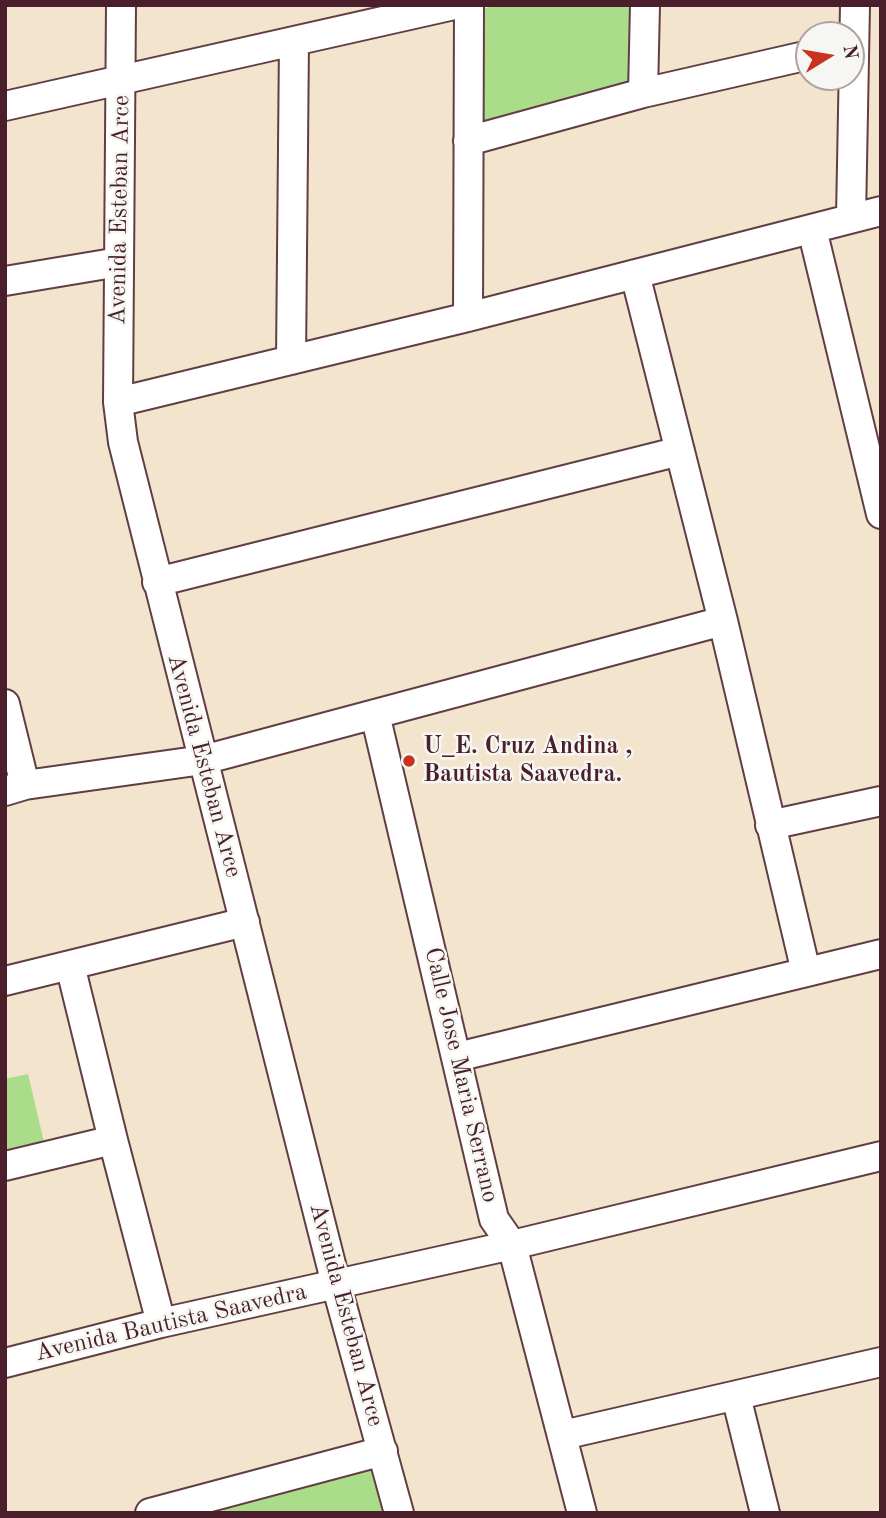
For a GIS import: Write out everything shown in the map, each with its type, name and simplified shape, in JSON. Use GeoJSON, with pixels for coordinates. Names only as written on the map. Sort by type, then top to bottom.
{"type":"FeatureCollection","features":[{"type":"Feature","properties":{"kind":"street","name":"Avenida Esteban Arce"},"geometry":{"type":"LineString","coordinates":[[121,5],[118,402],[122,442],[336,1284],[399,1513]]}},
{"type":"Feature","properties":{"kind":"street"},"geometry":{"type":"LineString","coordinates":[[5,106],[454,5]]}},
{"type":"Feature","properties":{"kind":"street"},"geometry":{"type":"LineString","coordinates":[[468,317],[469,5]]}},
{"type":"Feature","properties":{"kind":"street"},"geometry":{"type":"LineString","coordinates":[[643,93],[645,5]]}},
{"type":"Feature","properties":{"kind":"street"},"geometry":{"type":"LineString","coordinates":[[291,360],[294,41]]}},
{"type":"Feature","properties":{"kind":"street"},"geometry":{"type":"LineString","coordinates":[[468,141],[643,93],[795,58]]}},
{"type":"Feature","properties":{"kind":"street"},"geometry":{"type":"LineString","coordinates":[[851,218],[852,91]]}},
{"type":"Feature","properties":{"kind":"street"},"geometry":{"type":"LineString","coordinates":[[118,402],[468,317],[881,211]]}},
{"type":"Feature","properties":{"kind":"street"},"geometry":{"type":"LineString","coordinates":[[812,229],[881,513]]}},
{"type":"Feature","properties":{"kind":"street"},"geometry":{"type":"LineString","coordinates":[[5,281],[119,261]]}},
{"type":"Feature","properties":{"kind":"street"},"geometry":{"type":"LineString","coordinates":[[635,274],[723,621],[806,972]]}},
{"type":"Feature","properties":{"kind":"street"},"geometry":{"type":"LineString","coordinates":[[157,582],[680,451]]}},
{"type":"Feature","properties":{"kind":"street"},"geometry":{"type":"LineString","coordinates":[[5,704],[15,788],[203,760],[723,621]]}},
{"type":"Feature","properties":{"kind":"street","name":"Calle Jose Maria Serrano"},"geometry":{"type":"LineString","coordinates":[[375,713],[494,1219],[512,1245],[583,1513]]}},
{"type":"Feature","properties":{"kind":"street"},"geometry":{"type":"LineString","coordinates":[[770,825],[881,801]]}},
{"type":"Feature","properties":{"kind":"street"},"geometry":{"type":"LineString","coordinates":[[5,981],[245,922]]}},
{"type":"Feature","properties":{"kind":"street"},"geometry":{"type":"LineString","coordinates":[[457,1056],[881,954]]}},
{"type":"Feature","properties":{"kind":"street"},"geometry":{"type":"LineString","coordinates":[[70,965],[162,1323]]}},
{"type":"Feature","properties":{"kind":"street"},"geometry":{"type":"LineString","coordinates":[[5,1166],[113,1140]]}},
{"type":"Feature","properties":{"kind":"street","name":"Avenida Bautista Saavedra"},"geometry":{"type":"LineString","coordinates":[[5,1363],[162,1323],[512,1245],[881,1156]]}},
{"type":"Feature","properties":{"kind":"street"},"geometry":{"type":"LineString","coordinates":[[563,1435],[881,1362]]}},
{"type":"Feature","properties":{"kind":"street"},"geometry":{"type":"LineString","coordinates":[[736,1396],[765,1513]]}},
{"type":"Feature","properties":{"kind":"street"},"geometry":{"type":"LineString","coordinates":[[150,1513],[212,1505],[383,1451]]}},
{"type":"Feature","properties":{"kind":"green space"},"geometry":{"type":"Polygon","coordinates":[[[495,5],[638,5],[632,85],[490,124],[482,122],[481,10],[495,5]]]}},
{"type":"Feature","properties":{"kind":"green space"},"geometry":{"type":"Polygon","coordinates":[[[28,1074],[44,1142],[5,1151],[5,1079],[28,1074]]]}},
{"type":"Feature","properties":{"kind":"green space"},"geometry":{"type":"Polygon","coordinates":[[[374,1461],[388,1513],[224,1513],[222,1503],[374,1461]]]}},
{"type":"Feature","properties":{"kind":"place","name":"U_E. Cruz Andina , Bautista Saavedra."},"geometry":{"type":"Point","coordinates":[409,761]}}]}
